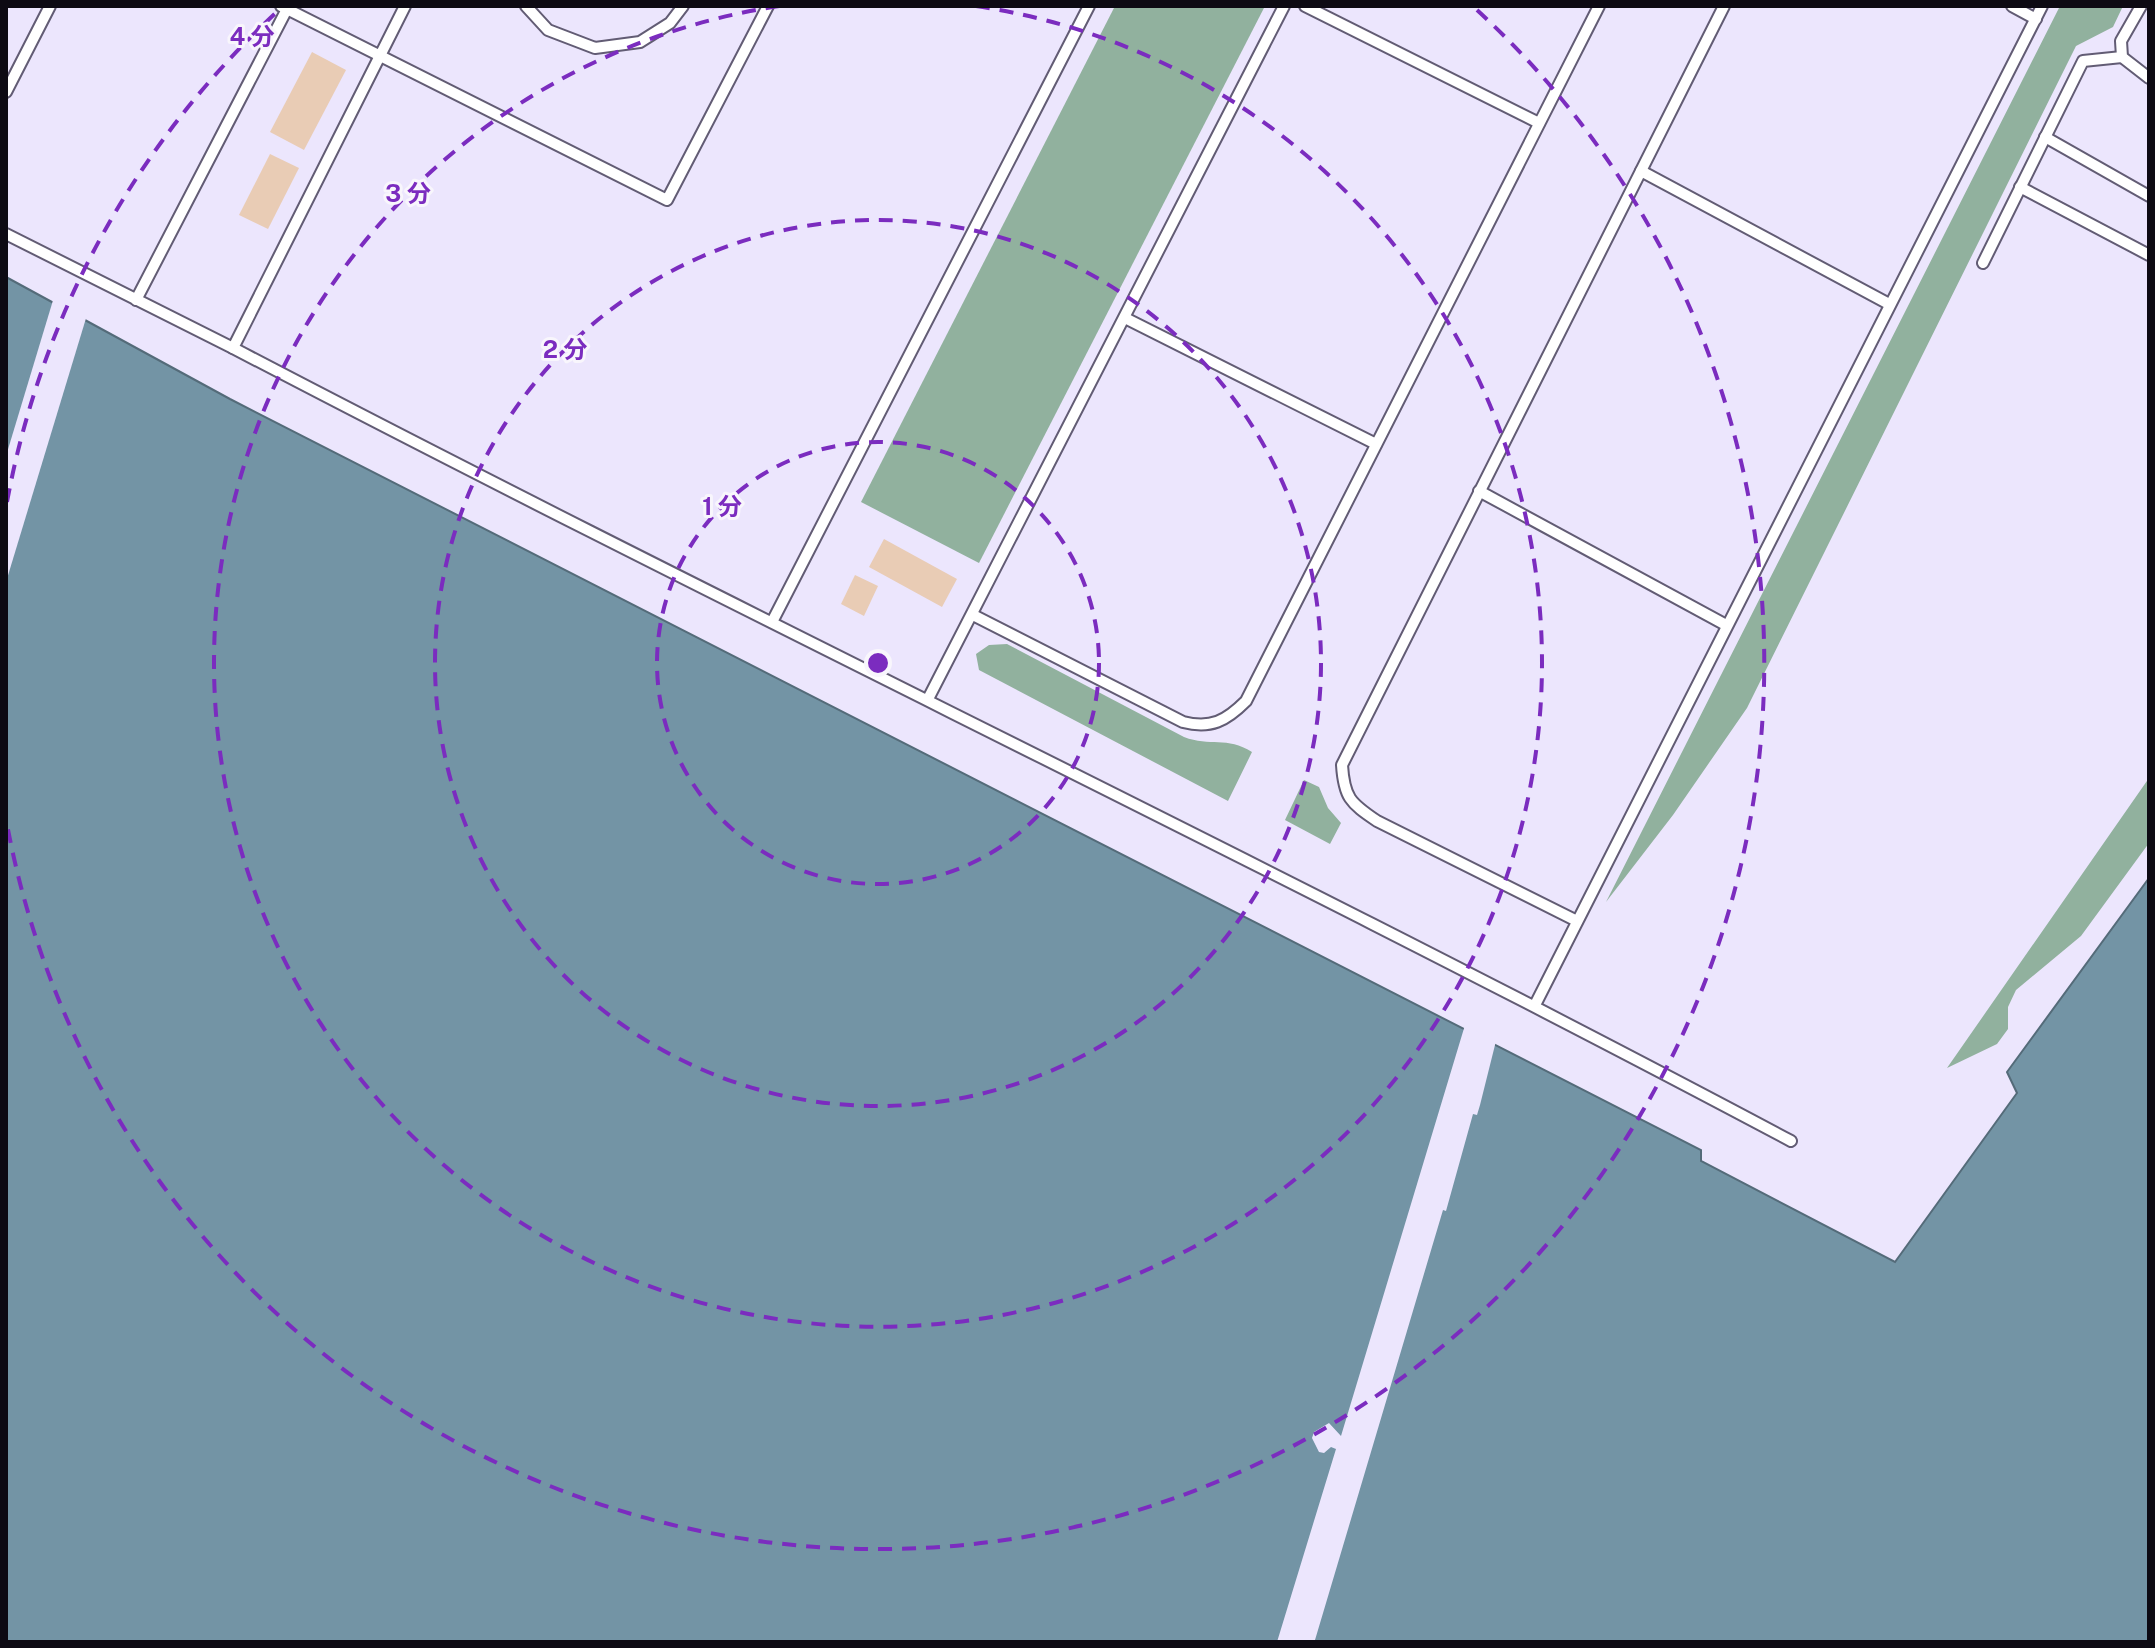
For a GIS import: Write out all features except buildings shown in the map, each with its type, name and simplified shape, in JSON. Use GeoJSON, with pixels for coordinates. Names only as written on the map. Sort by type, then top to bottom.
{"type":"FeatureCollection","features":[{"type":"Feature","properties":{"kind":"lane"},"geometry":{"type":"LineString","coordinates":[[6,92],[50,6]]}},
{"type":"Feature","properties":{"kind":"lane"},"geometry":{"type":"LineString","coordinates":[[233,348],[405,6]]}},
{"type":"Feature","properties":{"kind":"lane"},"geometry":{"type":"LineString","coordinates":[[526,6],[548,30],[595,48],[640,42],[670,23],[683,6]]}},
{"type":"Feature","properties":{"kind":"lane"},"geometry":{"type":"LineString","coordinates":[[136,300],[284,8],[667,200],[768,6]]}},
{"type":"Feature","properties":{"kind":"lane"},"geometry":{"type":"LineString","coordinates":[[928,699],[1284,6]]}},
{"type":"Feature","properties":{"kind":"lane"},"geometry":{"type":"LineString","coordinates":[[1305,6],[1539,123]]}},
{"type":"Feature","properties":{"kind":"lane"},"geometry":{"type":"LineString","coordinates":[[973,615],[1183,722],[1201,726],[1216,724],[1246,701],[1599,6]]}},
{"type":"Feature","properties":{"kind":"lane"},"geometry":{"type":"LineString","coordinates":[[1577,921],[1377,821],[1356,807],[1344,791],[1342,765],[1724,6]]}},
{"type":"Feature","properties":{"kind":"lane"},"geometry":{"type":"LineString","coordinates":[[2012,6],[2036,19]]}},
{"type":"Feature","properties":{"kind":"lane"},"geometry":{"type":"LineString","coordinates":[[1535,1005],[2042,6]]}},
{"type":"Feature","properties":{"kind":"lane"},"geometry":{"type":"LineString","coordinates":[[2122,57],[2121,41],[2141,6]]}},
{"type":"Feature","properties":{"kind":"lane"},"geometry":{"type":"LineString","coordinates":[[772,622],[1084,7]]}},
{"type":"Feature","properties":{"kind":"lane"},"geometry":{"type":"LineString","coordinates":[[1983,263],[2083,61],[2122,57],[2149,78]]}},
{"type":"Feature","properties":{"kind":"lane"},"geometry":{"type":"LineString","coordinates":[[2045,137],[2149,196]]}},
{"type":"Feature","properties":{"kind":"lane"},"geometry":{"type":"LineString","coordinates":[[1641,171],[1889,304]]}},
{"type":"Feature","properties":{"kind":"lane"},"geometry":{"type":"LineString","coordinates":[[2020,187],[2149,255]]}},
{"type":"Feature","properties":{"kind":"lane"},"geometry":{"type":"LineString","coordinates":[[6,234],[233,348],[500,488],[928,699],[1535,1005],[1791,1141]]}},
{"type":"Feature","properties":{"kind":"lane"},"geometry":{"type":"LineString","coordinates":[[1125,318],[1376,444]]}},
{"type":"Feature","properties":{"kind":"lane"},"geometry":{"type":"LineString","coordinates":[[1479,491],[1726,625]]}},
{"type":"Feature","properties":{"kind":"green space"},"geometry":{"type":"Polygon","coordinates":[[[1115,6],[1265,6],[979,563],[861,502],[1115,6]]]}},
{"type":"Feature","properties":{"kind":"green space"},"geometry":{"type":"Polygon","coordinates":[[[2060,6],[2123,6],[2113,27],[2076,46],[1747,708],[1673,815],[1606,902],[2060,6]]]}},
{"type":"Feature","properties":{"kind":"green space"},"geometry":{"type":"Polygon","coordinates":[[[1007,644],[1184,737],[1234,744],[1252,752],[1228,801],[979,670],[976,654],[989,645],[1007,644]]]}},
{"type":"Feature","properties":{"kind":"green space"},"geometry":{"type":"Polygon","coordinates":[[[2149,778],[2149,843],[2081,936],[2016,990],[2008,1007],[2008,1029],[1997,1044],[1947,1068],[2149,778]]]}},
{"type":"Feature","properties":{"kind":"green space"},"geometry":{"type":"Polygon","coordinates":[[[1304,780],[1319,787],[1328,808],[1341,823],[1330,844],[1285,820],[1304,780]]]}},
{"type":"Feature","properties":{"kind":"water"},"geometry":{"type":"Polygon","coordinates":[[[6,277],[230,399],[1701,1150],[1701,1161],[1895,1262],[2017,1093],[2007,1072],[2149,878],[2149,1642],[6,1642],[6,277]]]}},
{"type":"Feature","properties":{"kind":"pier"},"geometry":{"type":"Polygon","coordinates":[[[54,297],[87,315],[6,582],[6,456],[54,297]]]}},
{"type":"Feature","properties":{"kind":"pier"},"geometry":{"type":"Polygon","coordinates":[[[1465,1025],[1496,1041],[1477,1115],[1473,1114],[1446,1211],[1443,1210],[1315,1640],[1277,1642],[1336,1449],[1331,1447],[1324,1453],[1319,1452],[1312,1438],[1314,1432],[1329,1423],[1341,1436],[1465,1025]]]}}]}
